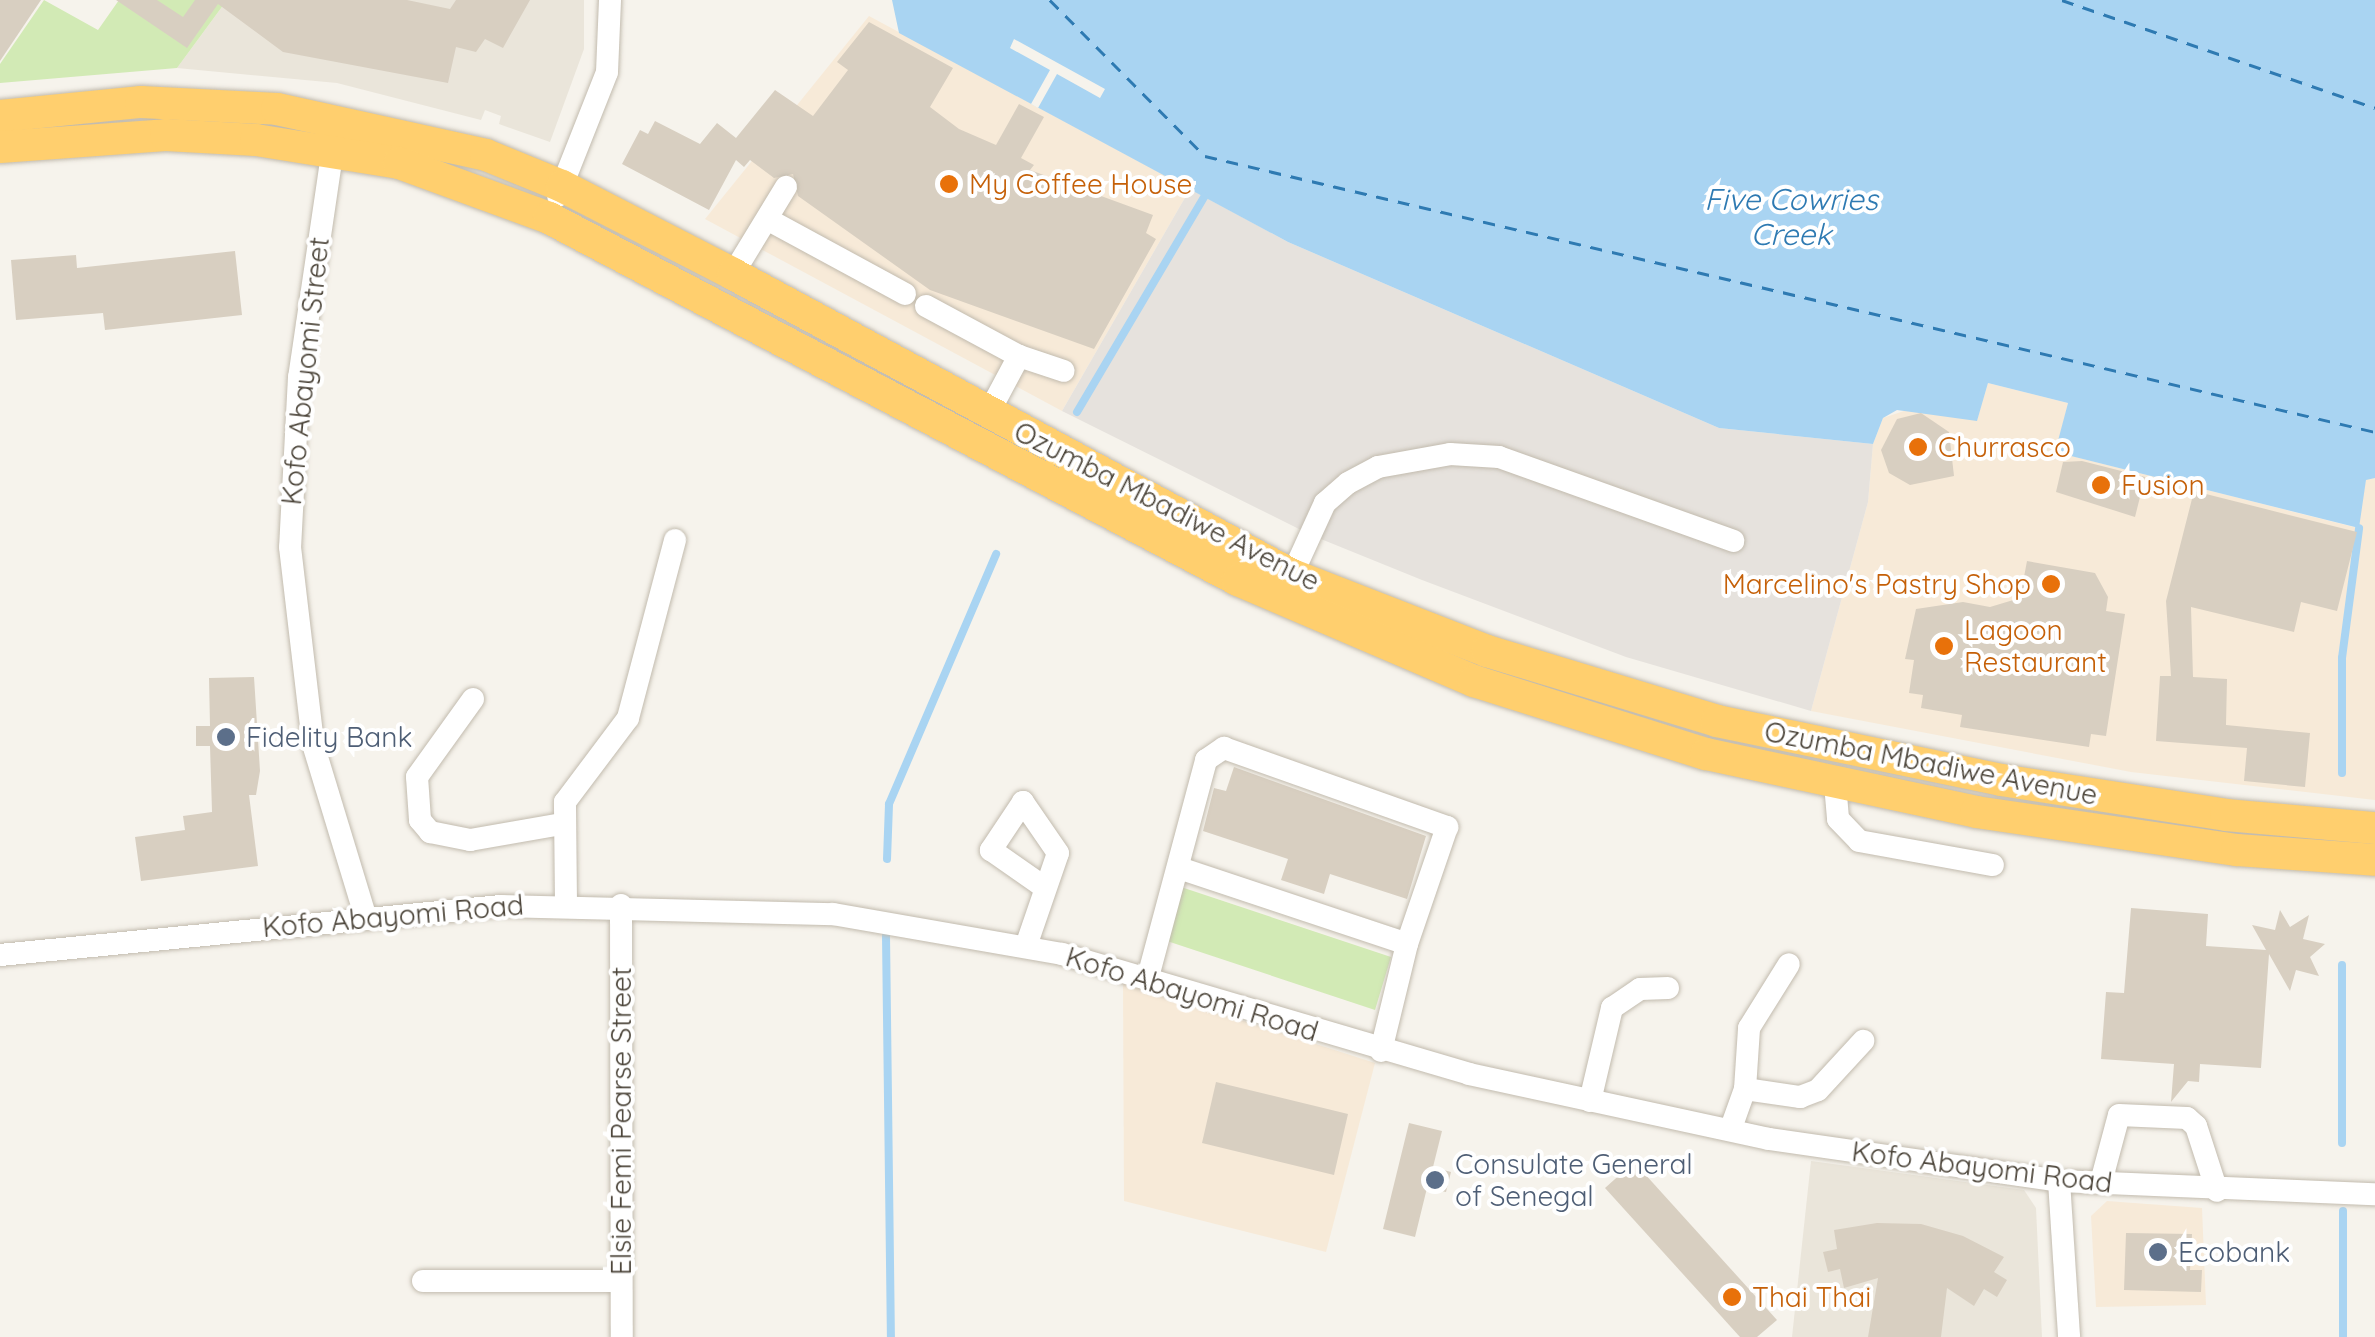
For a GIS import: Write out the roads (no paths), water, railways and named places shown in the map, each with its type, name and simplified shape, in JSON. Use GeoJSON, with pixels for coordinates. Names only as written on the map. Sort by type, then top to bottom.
{"type":"FeatureCollection","features":[{"type":"Feature","properties":{"kind":"highway","name":"Ozumba Mbadiwe Avenue"},"geometry":{"type":"LineString","coordinates":[[0,116],[140,102],[486,155],[562,186],[733,274],[1292,575],[1572,681],[1717,721],[2108,798],[2375,828]]}},
{"type":"Feature","properties":{"kind":"highway","name":"Ozumba Mbadiwe Avenue"},"geometry":{"type":"LineString","coordinates":[[0,147],[166,135],[335,134],[549,218],[1334,626],[1596,722],[1835,784],[2119,836],[2375,860]]}},
{"type":"Feature","properties":{"kind":"street"},"geometry":{"type":"LineString","coordinates":[[549,218],[607,72],[610,0]]}},
{"type":"Feature","properties":{"kind":"street","name":"Kofo Abayomi Street"},"geometry":{"type":"LineString","coordinates":[[335,134],[299,377],[290,547],[313,744],[366,915]]}},
{"type":"Feature","properties":{"kind":"street"},"geometry":{"type":"LineString","coordinates":[[733,274],[786,187]]}},
{"type":"Feature","properties":{"kind":"street"},"geometry":{"type":"LineString","coordinates":[[766,219],[1020,356],[1064,371]]}},
{"type":"Feature","properties":{"kind":"street"},"geometry":{"type":"LineString","coordinates":[[988,414],[1020,356]]}},
{"type":"Feature","properties":{"kind":"street"},"geometry":{"type":"LineString","coordinates":[[1292,575],[1325,503],[1348,483],[1378,467],[1450,454],[1499,457],[1732,541]]}},
{"type":"Feature","properties":{"kind":"street"},"geometry":{"type":"LineString","coordinates":[[566,903],[562,824],[576,781],[628,718],[675,540]]}},
{"type":"Feature","properties":{"kind":"street"},"geometry":{"type":"LineString","coordinates":[[472,699],[417,777],[420,820],[430,832],[470,840],[562,824]]}},
{"type":"Feature","properties":{"kind":"street"},"geometry":{"type":"LineString","coordinates":[[1148,977],[1206,760],[1224,748],[1447,826],[1407,944],[1381,1052]]}},
{"type":"Feature","properties":{"kind":"street"},"geometry":{"type":"LineString","coordinates":[[1835,784],[1838,819],[1859,841],[1993,865]]}},
{"type":"Feature","properties":{"kind":"street"},"geometry":{"type":"LineString","coordinates":[[1179,868],[1407,944]]}},
{"type":"Feature","properties":{"kind":"street"},"geometry":{"type":"LineString","coordinates":[[1026,946],[1044,887]]}},
{"type":"Feature","properties":{"kind":"street","name":"Kofo Abayomi Road"},"geometry":{"type":"LineString","coordinates":[[0,955],[366,915],[566,903],[833,914],[1026,946],[1148,977],[1381,1052],[1731,1128],[2059,1181],[2216,1191],[2375,1194]]}},
{"type":"Feature","properties":{"kind":"street","name":"Elsie Femi Pearse Street"},"geometry":{"type":"LineString","coordinates":[[621,905],[622,1337]]}},
{"type":"Feature","properties":{"kind":"street"},"geometry":{"type":"LineString","coordinates":[[1731,1128],[1744,1089],[1749,1028],[1790,964]]}},
{"type":"Feature","properties":{"kind":"street"},"geometry":{"type":"LineString","coordinates":[[1590,1100],[1612,1008],[1640,989],[1668,988]]}},
{"type":"Feature","properties":{"kind":"street"},"geometry":{"type":"LineString","coordinates":[[1744,1089],[1800,1098],[1818,1090],[1863,1041]]}},
{"type":"Feature","properties":{"kind":"street"},"geometry":{"type":"LineString","coordinates":[[2101,1182],[2119,1115],[2188,1118],[2196,1126],[2216,1191]]}},
{"type":"Feature","properties":{"kind":"street"},"geometry":{"type":"LineString","coordinates":[[2059,1181],[2070,1337]]}},
{"type":"Feature","properties":{"kind":"street"},"geometry":{"type":"LineString","coordinates":[[423,1281],[621,1281]]}},
{"type":"Feature","properties":{"kind":"water","name":"Five Cowries Creek"},"geometry":{"type":"Polygon","coordinates":[[[892,0],[2375,0],[2375,478],[2366,480],[2359,528],[2055,452],[2068,403],[1988,383],[1977,421],[1897,410],[1883,418],[1873,444],[1719,428],[1288,242],[899,33],[892,0]]]}},
{"type":"Feature","properties":{"kind":"waterway"},"geometry":{"type":"LineString","coordinates":[[1077,412],[1204,197]]}},
{"type":"Feature","properties":{"kind":"waterway"},"geometry":{"type":"LineString","coordinates":[[2342,773],[2342,658],[2359,528]]}},
{"type":"Feature","properties":{"kind":"waterway"},"geometry":{"type":"LineString","coordinates":[[887,859],[889,804],[996,554]]}},
{"type":"Feature","properties":{"kind":"waterway"},"geometry":{"type":"LineString","coordinates":[[886,935],[891,1337]]}},
{"type":"Feature","properties":{"kind":"waterway"},"geometry":{"type":"LineString","coordinates":[[2342,965],[2342,1143]]}},
{"type":"Feature","properties":{"kind":"waterway"},"geometry":{"type":"LineString","coordinates":[[2343,1211],[2343,1337]]}},
{"type":"Feature","properties":{"kind":"place","name":"My Coffee House"},"geometry":{"type":"Point","coordinates":[949,184]}},
{"type":"Feature","properties":{"kind":"place","name":"Churrasco"},"geometry":{"type":"Point","coordinates":[1918,447]}},
{"type":"Feature","properties":{"kind":"place","name":"Fusion"},"geometry":{"type":"Point","coordinates":[2101,485]}},
{"type":"Feature","properties":{"kind":"place","name":"Marcelino's Pastry Shop"},"geometry":{"type":"Point","coordinates":[2051,584]}},
{"type":"Feature","properties":{"kind":"place","name":"Lagoon Restaurant"},"geometry":{"type":"Point","coordinates":[1944,646]}},
{"type":"Feature","properties":{"kind":"place","name":"Fidelity Bank"},"geometry":{"type":"Point","coordinates":[226,737]}},
{"type":"Feature","properties":{"kind":"place","name":"Consulate General of Senegal"},"geometry":{"type":"Point","coordinates":[1435,1180]}},
{"type":"Feature","properties":{"kind":"place","name":"Ecobank"},"geometry":{"type":"Point","coordinates":[2158,1252]}},
{"type":"Feature","properties":{"kind":"place","name":"Thai Thai"},"geometry":{"type":"Point","coordinates":[1732,1297]}}]}
